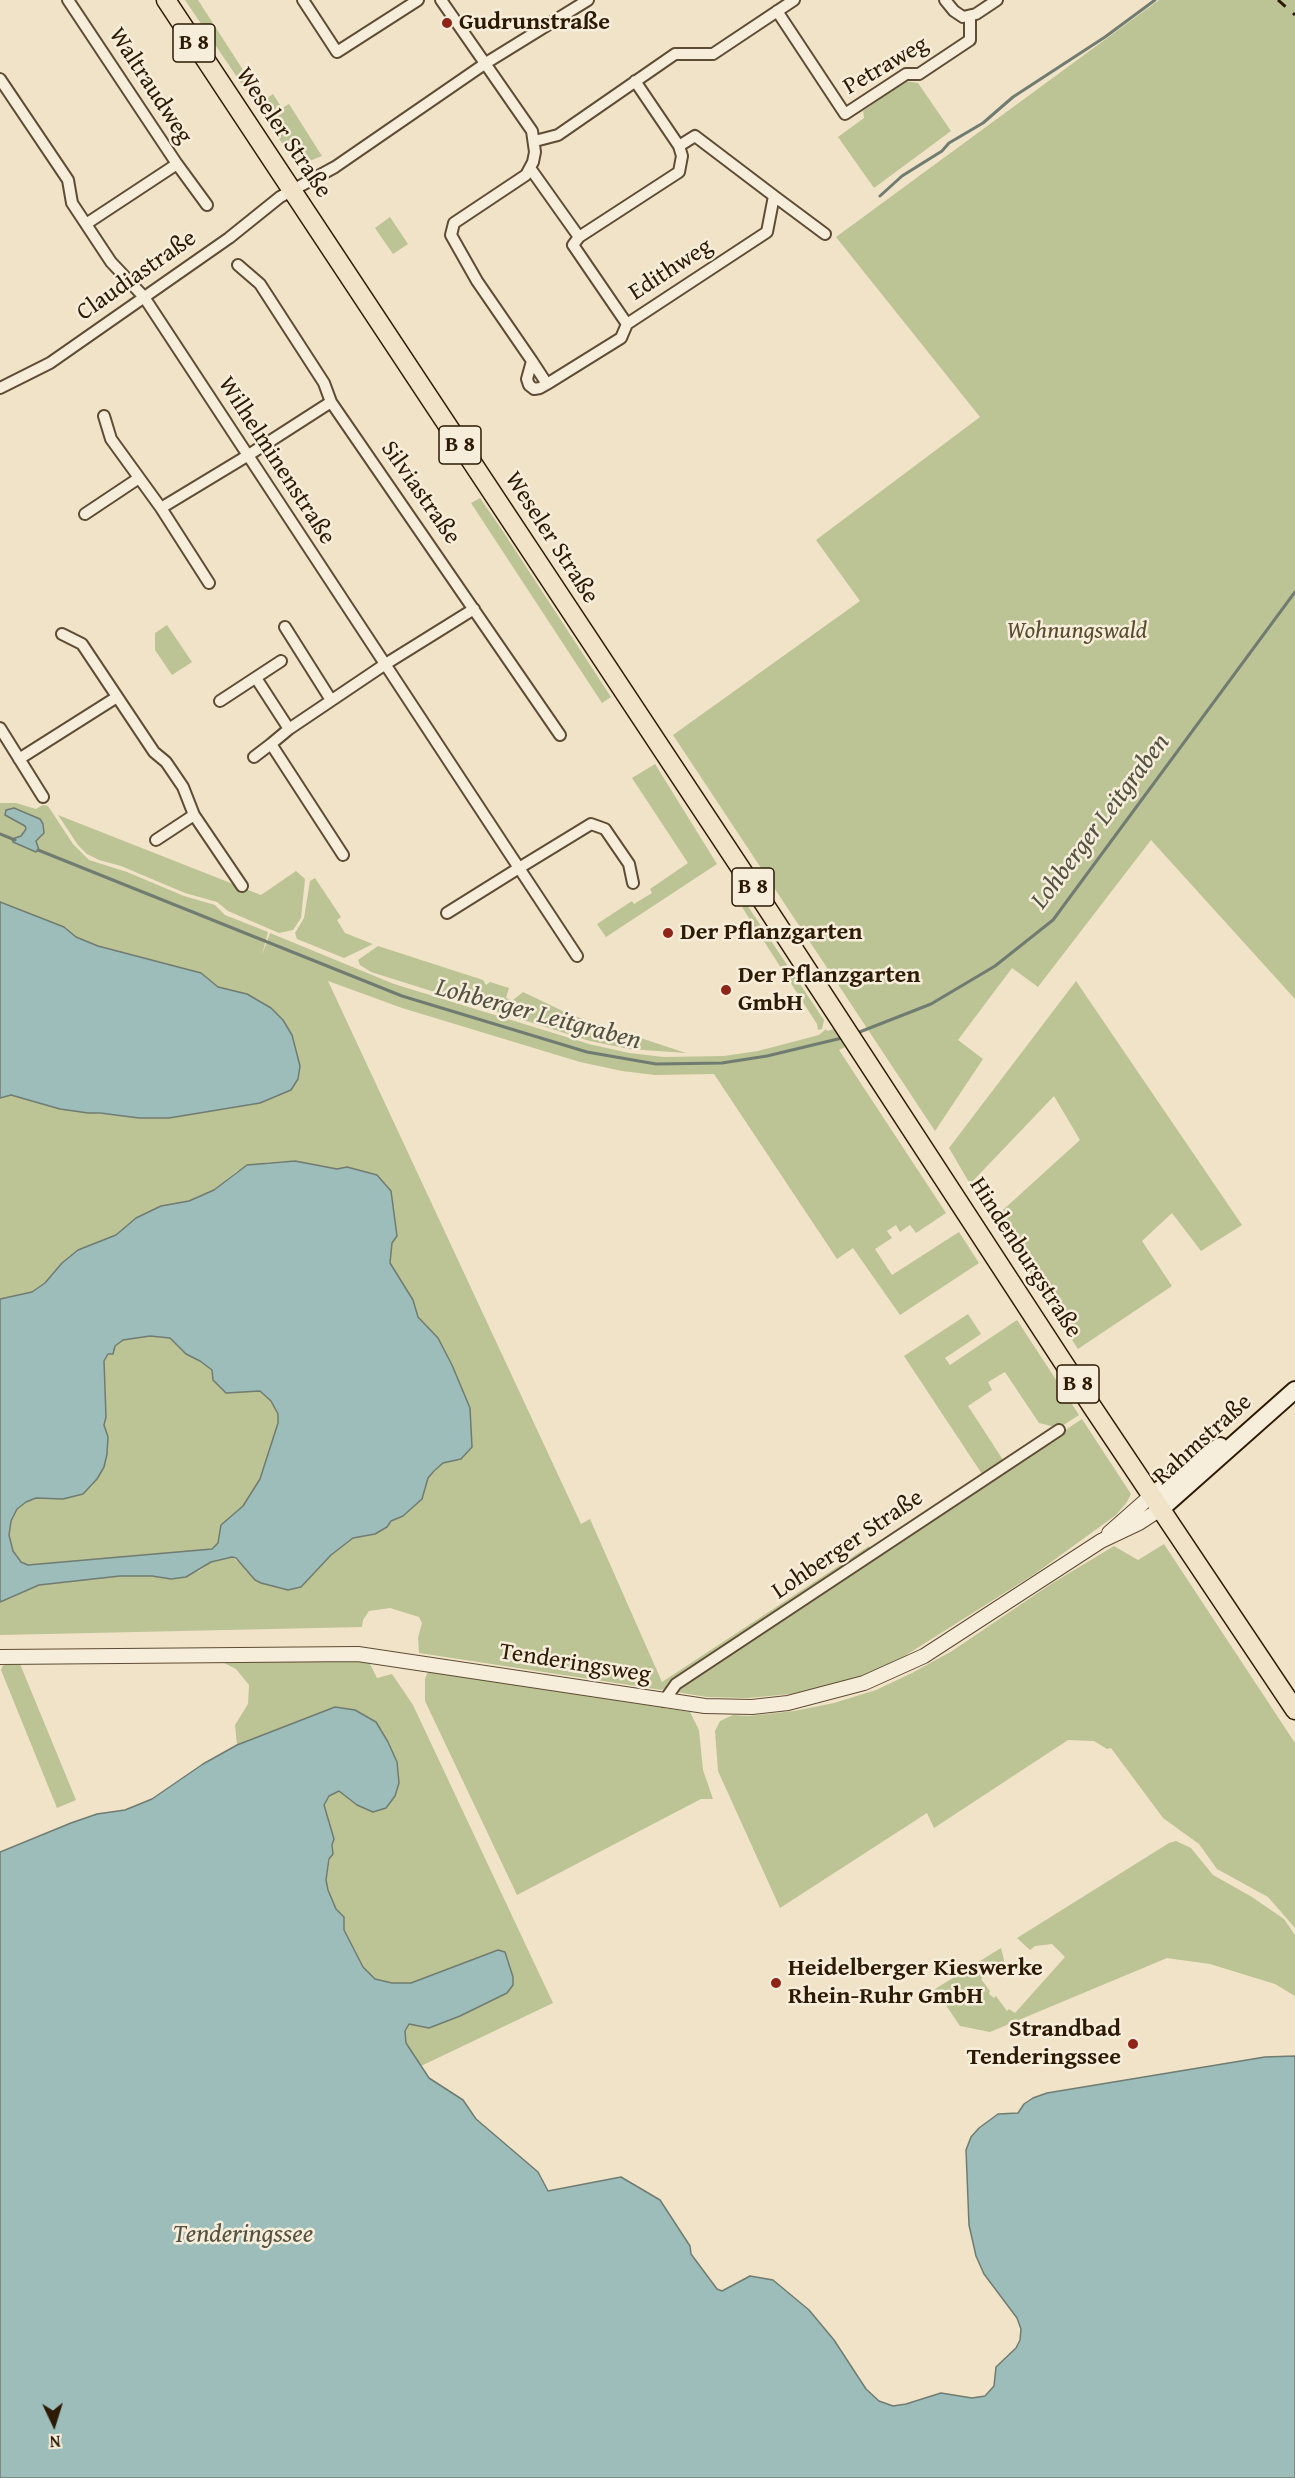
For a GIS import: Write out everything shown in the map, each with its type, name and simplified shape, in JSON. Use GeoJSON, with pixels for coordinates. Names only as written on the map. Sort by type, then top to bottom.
{"type":"FeatureCollection","features":[{"type":"Feature","properties":{"kind":"main road","name":"Weseler Straße"},"geometry":{"type":"LineString","coordinates":[[166,0],[855,1044]]}},
{"type":"Feature","properties":{"kind":"main road","name":"Hindenburgstraße"},"geometry":{"type":"LineString","coordinates":[[855,1044],[1295,1710]]}},
{"type":"Feature","properties":{"kind":"main road","name":"Rahmstraße"},"geometry":{"type":"LineString","coordinates":[[1157,1502],[1295,1390]]}},
{"type":"Feature","properties":{"kind":"street","name":"Waltraudweg"},"geometry":{"type":"LineString","coordinates":[[68,0],[177,164],[207,205]]}},
{"type":"Feature","properties":{"kind":"street"},"geometry":{"type":"LineString","coordinates":[[303,0],[337,52],[418,0]]}},
{"type":"Feature","properties":{"kind":"street"},"geometry":{"type":"LineString","coordinates":[[441,0],[532,131],[535,141],[535,152],[530,168],[520,181],[454,223],[451,235],[453,242],[482,288],[532,361],[527,379],[529,385],[534,389],[547,384],[621,338],[627,324]]}},
{"type":"Feature","properties":{"kind":"street"},"geometry":{"type":"LineString","coordinates":[[292,189],[335,167],[486,63],[588,0]]}},
{"type":"Feature","properties":{"kind":"street"},"geometry":{"type":"LineString","coordinates":[[535,141],[558,135],[675,54],[713,54],[794,0]]}},
{"type":"Feature","properties":{"kind":"street"},"geometry":{"type":"LineString","coordinates":[[945,0],[959,15],[970,17],[997,0]]}},
{"type":"Feature","properties":{"kind":"street","name":"Petraweg"},"geometry":{"type":"LineString","coordinates":[[777,11],[845,114],[906,74],[919,74],[970,40],[970,17]]}},
{"type":"Feature","properties":{"kind":"street"},"geometry":{"type":"LineString","coordinates":[[579,237],[679,172],[682,156],[679,146],[635,81]]}},
{"type":"Feature","properties":{"kind":"street","name":"Wilhelminenstraße"},"geometry":{"type":"LineString","coordinates":[[1,82],[68,180],[72,203],[111,262],[144,297],[577,956]]}},
{"type":"Feature","properties":{"kind":"street"},"geometry":{"type":"LineString","coordinates":[[679,146],[695,136],[825,234]]}},
{"type":"Feature","properties":{"kind":"street","name":"Waltraudweg"},"geometry":{"type":"LineString","coordinates":[[86,224],[177,164]]}},
{"type":"Feature","properties":{"kind":"street","name":"Edithweg"},"geometry":{"type":"LineString","coordinates":[[530,168],[579,237],[573,245],[627,324],[766,232],[774,196]]}},
{"type":"Feature","properties":{"kind":"street","name":"Claudiastraße"},"geometry":{"type":"LineString","coordinates":[[0,388],[50,363],[229,238],[292,189]]}},
{"type":"Feature","properties":{"kind":"street","name":"Silviastraße"},"geometry":{"type":"LineString","coordinates":[[238,265],[260,285],[324,382],[332,402],[560,735]]}},
{"type":"Feature","properties":{"kind":"street"},"geometry":{"type":"LineString","coordinates":[[161,508],[332,402]]}},
{"type":"Feature","properties":{"kind":"street"},"geometry":{"type":"LineString","coordinates":[[104,416],[111,439],[161,508],[209,583]]}},
{"type":"Feature","properties":{"kind":"street"},"geometry":{"type":"LineString","coordinates":[[84,514],[139,478]]}},
{"type":"Feature","properties":{"kind":"street"},"geometry":{"type":"LineString","coordinates":[[254,757],[289,729],[384,665],[474,609]]}},
{"type":"Feature","properties":{"kind":"street"},"geometry":{"type":"LineString","coordinates":[[285,627],[332,700]]}},
{"type":"Feature","properties":{"kind":"street"},"geometry":{"type":"LineString","coordinates":[[62,634],[82,644],[154,752],[166,762],[183,787],[194,815],[242,886]]}},
{"type":"Feature","properties":{"kind":"street"},"geometry":{"type":"LineString","coordinates":[[220,700],[281,661]]}},
{"type":"Feature","properties":{"kind":"street"},"geometry":{"type":"LineString","coordinates":[[256,678],[289,729]]}},
{"type":"Feature","properties":{"kind":"street"},"geometry":{"type":"LineString","coordinates":[[19,759],[117,696]]}},
{"type":"Feature","properties":{"kind":"street"},"geometry":{"type":"LineString","coordinates":[[0,728],[43,796]]}},
{"type":"Feature","properties":{"kind":"street"},"geometry":{"type":"LineString","coordinates":[[272,744],[343,855]]}},
{"type":"Feature","properties":{"kind":"street"},"geometry":{"type":"LineString","coordinates":[[156,840],[194,815]]}},
{"type":"Feature","properties":{"kind":"street"},"geometry":{"type":"LineString","coordinates":[[447,913],[591,824],[605,829],[629,864],[633,883]]}},
{"type":"Feature","properties":{"kind":"street","name":"Lohberger Straße"},"geometry":{"type":"LineString","coordinates":[[664,1701],[676,1684],[1059,1430]]}},
{"type":"Feature","properties":{"kind":"street","name":"Tenderingsweg"},"geometry":{"type":"LineString","coordinates":[[0,1657],[358,1654],[705,1706],[752,1707],[788,1703],[864,1683],[924,1656],[1101,1541],[1139,1523],[1157,1502]]}},
{"type":"Feature","properties":{"kind":"green space"},"geometry":{"type":"Polygon","coordinates":[[[185,0],[198,0],[254,87],[247,92],[185,0]]]}},
{"type":"Feature","properties":{"kind":"green space","name":"Wohnungswald"},"geometry":{"type":"Polygon","coordinates":[[[1159,0],[1295,0],[1295,999],[1151,840],[1038,987],[1012,968],[958,1040],[983,1059],[935,1131],[673,735],[860,601],[816,540],[980,417],[836,237],[1159,0]]]}},
{"type":"Feature","properties":{"kind":"green space"},"geometry":{"type":"Polygon","coordinates":[[[905,81],[918,83],[951,131],[874,188],[838,137],[864,118],[863,111],[905,81]]]}},
{"type":"Feature","properties":{"kind":"green space"},"geometry":{"type":"Polygon","coordinates":[[[273,94],[282,108],[289,104],[322,156],[297,166],[257,105],[273,94]]]}},
{"type":"Feature","properties":{"kind":"green space"},"geometry":{"type":"Polygon","coordinates":[[[390,217],[408,244],[393,254],[375,228],[390,217]]]}},
{"type":"Feature","properties":{"kind":"green space"},"geometry":{"type":"Polygon","coordinates":[[[480,498],[611,697],[602,703],[471,503],[480,498]]]}},
{"type":"Feature","properties":{"kind":"green space"},"geometry":{"type":"Polygon","coordinates":[[[167,625],[192,662],[172,675],[155,650],[155,633],[167,625]]]}},
{"type":"Feature","properties":{"kind":"green space"},"geometry":{"type":"Polygon","coordinates":[[[655,764],[717,864],[606,937],[597,924],[632,901],[634,904],[652,893],[650,889],[688,863],[632,778],[655,764]]]}},
{"type":"Feature","properties":{"kind":"green space"},"geometry":{"type":"Polygon","coordinates":[[[0,803],[16,803],[36,809],[43,805],[48,806],[73,844],[89,860],[127,872],[184,896],[215,905],[225,915],[268,932],[262,955],[270,933],[394,984],[589,1044],[629,1053],[664,1057],[724,1056],[758,1051],[819,1035],[826,1029],[827,1031],[834,1029],[845,1047],[839,1050],[946,1213],[916,1233],[910,1225],[900,1232],[896,1225],[887,1231],[892,1238],[875,1249],[892,1275],[959,1232],[979,1263],[900,1315],[853,1248],[837,1259],[714,1074],[655,1075],[580,1062],[402,1008],[328,981],[581,1524],[590,1519],[662,1682],[869,1546],[871,1552],[662,1690],[419,1653],[418,1638],[422,1623],[419,1617],[390,1608],[369,1611],[363,1620],[362,1627],[0,1635],[0,1602],[39,1585],[120,1576],[152,1576],[171,1579],[199,1571],[211,1562],[232,1557],[246,1568],[255,1580],[300,1587],[331,1555],[353,1538],[375,1534],[398,1517],[425,1491],[428,1478],[443,1463],[461,1459],[470,1408],[438,1338],[418,1317],[413,1300],[390,1263],[392,1243],[397,1236],[391,1191],[347,1167],[337,1169],[295,1161],[268,1162],[237,1171],[214,1190],[189,1201],[161,1206],[136,1218],[116,1235],[78,1250],[62,1263],[45,1283],[32,1292],[0,1299],[0,1098],[11,1095],[60,1109],[139,1118],[169,1118],[260,1103],[291,1090],[247,994],[218,987],[201,973],[98,946],[76,937],[64,927],[0,902],[0,803]],[[15,808],[9,809],[5,815],[26,826],[21,836],[12,839],[38,847],[36,841],[44,833],[40,819],[15,808]]]}},
{"type":"Feature","properties":{"kind":"green space"},"geometry":{"type":"Polygon","coordinates":[[[58,815],[261,895],[296,871],[305,879],[301,918],[293,930],[279,933],[228,911],[217,902],[185,893],[121,866],[99,860],[87,854],[78,845],[58,815]]]}},
{"type":"Feature","properties":{"kind":"green space"},"geometry":{"type":"Polygon","coordinates":[[[315,878],[341,917],[337,920],[345,933],[373,944],[344,958],[297,939],[295,933],[304,918],[310,881],[315,878]]]}},
{"type":"Feature","properties":{"kind":"green space"},"geometry":{"type":"Polygon","coordinates":[[[747,905],[824,1020],[822,1029],[818,1030],[817,1024],[742,907],[747,905]]]}},
{"type":"Feature","properties":{"kind":"green space"},"geometry":{"type":"Polygon","coordinates":[[[378,946],[483,980],[486,985],[490,982],[509,988],[506,998],[513,1000],[523,992],[571,1015],[686,1053],[629,1049],[590,1041],[371,972],[360,965],[358,960],[378,946]]]}},
{"type":"Feature","properties":{"kind":"green space"},"geometry":{"type":"Polygon","coordinates":[[[1076,981],[1242,1225],[1201,1251],[1172,1213],[1142,1241],[1172,1286],[1078,1349],[993,1219],[1080,1140],[1054,1096],[970,1184],[949,1148],[1076,981]]]}},
{"type":"Feature","properties":{"kind":"green space"},"geometry":{"type":"Polygon","coordinates":[[[968,1314],[981,1334],[945,1358],[950,1365],[1017,1320],[1079,1415],[1059,1428],[1039,1423],[1005,1372],[988,1382],[992,1390],[968,1406],[1005,1463],[984,1477],[904,1356],[968,1314]]]}},
{"type":"Feature","properties":{"kind":"green space"},"geometry":{"type":"Polygon","coordinates":[[[150,1336],[170,1338],[186,1354],[212,1370],[237,1393],[247,1390],[260,1391],[271,1401],[278,1414],[278,1423],[260,1479],[243,1506],[233,1514],[218,1543],[212,1549],[28,1565],[21,1562],[13,1551],[9,1535],[11,1521],[17,1509],[36,1498],[63,1499],[97,1479],[104,1467],[107,1454],[108,1437],[104,1425],[106,1417],[104,1361],[115,1346],[123,1340],[150,1336]]]}},
{"type":"Feature","properties":{"kind":"green space"},"geometry":{"type":"Polygon","coordinates":[[[1082,1419],[1131,1494],[1116,1515],[1036,1573],[903,1657],[869,1673],[830,1686],[791,1694],[748,1698],[707,1697],[676,1692],[680,1683],[1082,1419]]]}},
{"type":"Feature","properties":{"kind":"green space"},"geometry":{"type":"Polygon","coordinates":[[[1164,1544],[1295,1743],[1295,1928],[1268,1897],[1217,1869],[1199,1844],[1163,1818],[1111,1748],[1107,1749],[1094,1741],[1068,1740],[934,1828],[927,1813],[780,1908],[718,1771],[715,1731],[720,1721],[733,1715],[749,1716],[794,1711],[834,1703],[876,1690],[952,1651],[1051,1584],[1114,1546],[1138,1560],[1164,1544]]]}},
{"type":"Feature","properties":{"kind":"green space"},"geometry":{"type":"Polygon","coordinates":[[[222,1662],[369,1662],[377,1678],[392,1674],[413,1705],[553,2003],[421,2066],[405,2043],[405,2031],[409,2024],[429,2028],[507,1993],[513,1985],[513,1977],[505,1953],[411,1983],[392,1983],[375,1979],[363,1967],[344,1930],[344,1917],[336,1909],[326,1880],[334,1839],[324,1805],[329,1796],[339,1791],[347,1797],[335,1707],[237,1745],[235,1725],[248,1704],[249,1685],[236,1669],[222,1662]]]}},
{"type":"Feature","properties":{"kind":"green space"},"geometry":{"type":"Polygon","coordinates":[[[20,1664],[76,1800],[57,1808],[1,1670],[3,1665],[20,1664]]]}},
{"type":"Feature","properties":{"kind":"green space"},"geometry":{"type":"Polygon","coordinates":[[[428,1671],[690,1712],[699,1730],[703,1770],[713,1799],[701,1799],[517,1895],[425,1701],[425,1679],[428,1671]]]}},
{"type":"Feature","properties":{"kind":"green space"},"geometry":{"type":"Polygon","coordinates":[[[1176,1841],[1191,1848],[1213,1875],[1252,1897],[1284,1919],[1295,1935],[1295,1996],[1275,1984],[1210,1964],[1167,1958],[990,2032],[960,2026],[935,1989],[1001,1948],[1003,1964],[981,1979],[990,1991],[989,1994],[994,1998],[996,1996],[1007,2011],[1009,2009],[1015,2013],[1065,1957],[1052,1944],[1035,1946],[1030,1950],[1017,1938],[1169,1843],[1176,1841]]]}},
{"type":"Feature","properties":{"kind":"water"},"geometry":{"type":"Polygon","coordinates":[[[14,808],[40,819],[43,824],[44,833],[36,841],[39,850],[36,852],[13,842],[12,839],[21,836],[26,829],[25,826],[5,815],[6,810],[14,808]]]}},
{"type":"Feature","properties":{"kind":"water"},"geometry":{"type":"Polygon","coordinates":[[[0,902],[64,927],[76,937],[98,946],[201,973],[218,987],[247,994],[271,1008],[283,1020],[292,1035],[300,1066],[298,1079],[291,1090],[260,1103],[169,1118],[139,1118],[88,1113],[60,1109],[11,1095],[0,1098],[0,902]]]}},
{"type":"Feature","properties":{"kind":"water"},"geometry":{"type":"Polygon","coordinates":[[[295,1161],[337,1169],[347,1167],[377,1175],[391,1191],[397,1236],[392,1243],[390,1263],[413,1300],[418,1317],[438,1338],[452,1365],[470,1408],[472,1447],[461,1459],[443,1463],[434,1471],[428,1478],[422,1499],[403,1516],[391,1521],[387,1527],[375,1534],[353,1538],[331,1555],[301,1587],[288,1590],[261,1583],[255,1580],[236,1558],[232,1557],[211,1562],[186,1577],[171,1579],[152,1576],[120,1576],[39,1585],[0,1602],[0,1299],[32,1292],[45,1283],[62,1263],[78,1250],[116,1235],[136,1218],[161,1206],[189,1201],[214,1190],[247,1165],[295,1161]],[[150,1336],[123,1340],[115,1346],[113,1354],[108,1354],[104,1361],[106,1417],[104,1425],[108,1437],[104,1467],[97,1479],[83,1494],[63,1499],[36,1498],[17,1509],[11,1521],[9,1535],[13,1551],[21,1562],[28,1565],[212,1549],[218,1543],[221,1525],[243,1506],[260,1479],[278,1423],[278,1414],[271,1401],[260,1391],[226,1393],[213,1380],[212,1370],[186,1354],[170,1338],[150,1336]]]}},
{"type":"Feature","properties":{"kind":"water","name":"Tenderingssee"},"geometry":{"type":"Polygon","coordinates":[[[335,1707],[355,1710],[376,1722],[397,1762],[399,1783],[395,1796],[386,1808],[373,1812],[357,1805],[339,1791],[329,1796],[324,1805],[334,1839],[333,1854],[329,1859],[326,1880],[328,1890],[336,1909],[344,1917],[344,1930],[363,1967],[375,1979],[392,1983],[411,1983],[498,1950],[505,1952],[513,1977],[513,1985],[507,1993],[460,2016],[429,2028],[409,2024],[405,2031],[406,2043],[429,2078],[463,2100],[476,2119],[538,2172],[548,2191],[621,2177],[660,2200],[690,2246],[691,2254],[717,2289],[722,2291],[750,2276],[773,2280],[809,2310],[834,2340],[866,2389],[879,2401],[893,2406],[941,2393],[972,2398],[985,2396],[994,2386],[996,2367],[1016,2348],[1020,2340],[1021,2329],[1017,2318],[984,2274],[976,2256],[969,2225],[966,2150],[971,2137],[979,2128],[998,2114],[1018,2113],[1024,2104],[1047,2093],[1265,2057],[1295,2056],[1295,2478],[0,2478],[0,1852],[71,1823],[97,1814],[125,1810],[152,1799],[203,1764],[237,1745],[335,1707]]]}},
{"type":"Feature","properties":{"kind":"waterway"},"geometry":{"type":"LineString","coordinates":[[880,196],[902,176],[942,151],[949,143],[983,123],[1013,97],[1105,37],[1155,0]]}},
{"type":"Feature","properties":{"kind":"waterway","name":"Lohberger Leitgraben"},"geometry":{"type":"LineString","coordinates":[[857,1033],[931,1004],[995,966],[1053,920],[1295,592]]}},
{"type":"Feature","properties":{"kind":"waterway","name":"Lohberger Leitgraben"},"geometry":{"type":"LineString","coordinates":[[0,834],[15,840]]}},
{"type":"Feature","properties":{"kind":"waterway","name":"Lohberger Leitgraben"},"geometry":{"type":"LineString","coordinates":[[38,850],[402,996],[587,1052],[656,1064],[722,1063],[767,1056],[842,1038]]}},
{"type":"Feature","properties":{"kind":"railway"},"geometry":{"type":"LineString","coordinates":[[1278,0],[1295,15]]}},
{"type":"Feature","properties":{"kind":"place","name":"Gudrunstraße"},"geometry":{"type":"Point","coordinates":[447,23]}},
{"type":"Feature","properties":{"kind":"place","name":"Der Pflanzgarten"},"geometry":{"type":"Point","coordinates":[668,933]}},
{"type":"Feature","properties":{"kind":"place","name":"Der Pflanzgarten GmbH"},"geometry":{"type":"Point","coordinates":[726,990]}},
{"type":"Feature","properties":{"kind":"place","name":"Heidelberger Kieswerke Rhein-Ruhr GmbH"},"geometry":{"type":"Point","coordinates":[776,1983]}},
{"type":"Feature","properties":{"kind":"place","name":"Strandbad Tenderingssee"},"geometry":{"type":"Point","coordinates":[1133,2044]}}]}
